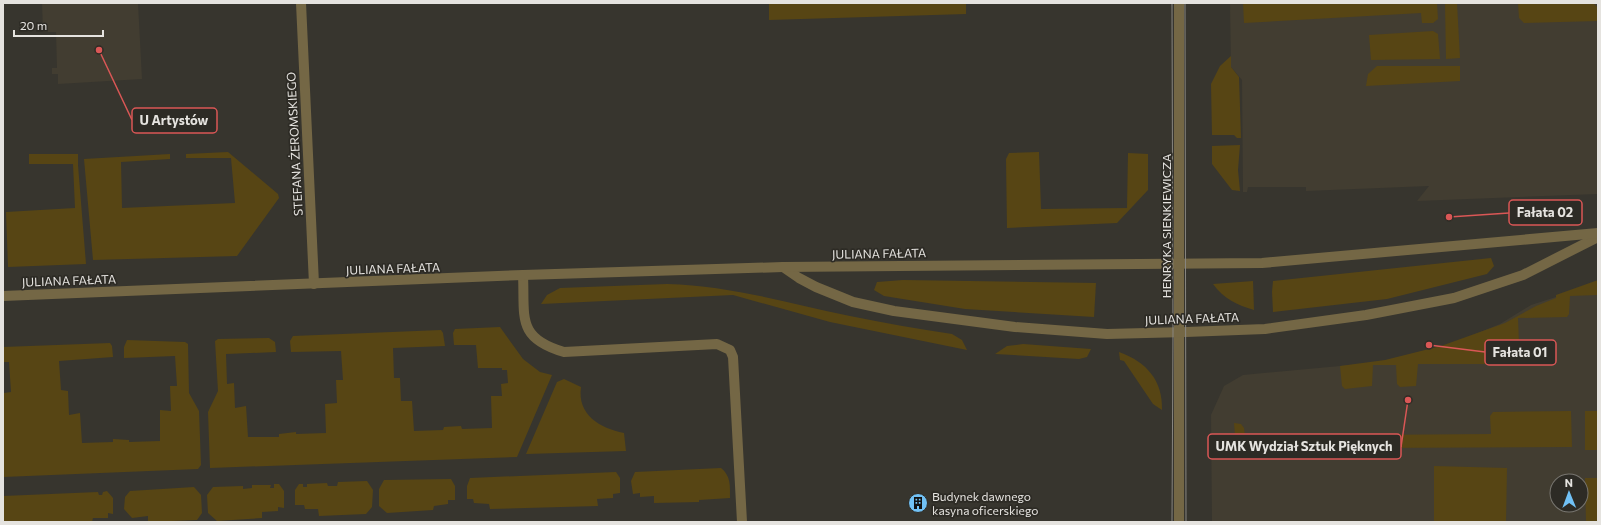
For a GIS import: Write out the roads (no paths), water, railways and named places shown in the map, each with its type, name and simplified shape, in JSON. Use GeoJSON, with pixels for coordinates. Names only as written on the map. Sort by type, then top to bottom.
{"type":"FeatureCollection","features":[{"type":"Feature","properties":{"kind":"street","name":"STEFANA ŻEROMSKIEGO"},"geometry":{"type":"LineString","coordinates":[[301,3],[314,284]]}},
{"type":"Feature","properties":{"kind":"street","name":"HENRYKA SIENKIEWICZA"},"geometry":{"type":"LineString","coordinates":[[1179,3],[1179,522]]}},
{"type":"Feature","properties":{"kind":"street","name":"JULIANA FAŁATA"},"geometry":{"type":"LineString","coordinates":[[3,296],[523,275],[783,267],[1262,263],[1598,233]]}},
{"type":"Feature","properties":{"kind":"street","name":"JULIANA FAŁATA"},"geometry":{"type":"LineString","coordinates":[[783,267],[799,278],[853,302],[894,311],[1015,327],[1107,334],[1265,329],[1366,315],[1454,298],[1523,276],[1598,237]]}},
{"type":"Feature","properties":{"kind":"street"},"geometry":{"type":"LineString","coordinates":[[523,275],[525,322],[528,331],[536,340],[547,347],[564,352],[717,344],[730,350],[733,358],[742,522]]}},
{"type":"Feature","properties":{"kind":"tram line"},"geometry":{"type":"LineString","coordinates":[[1172,3],[1172,522]]}},
{"type":"Feature","properties":{"kind":"tram line"},"geometry":{"type":"LineString","coordinates":[[1185,3],[1186,522]]}},
{"type":"Feature","properties":{"kind":"place","name":"U Artystów"},"geometry":{"type":"Point","coordinates":[99,50]}},
{"type":"Feature","properties":{"kind":"place","name":"Fałata 02"},"geometry":{"type":"Point","coordinates":[1449,217]}},
{"type":"Feature","properties":{"kind":"place","name":"Fałata 01"},"geometry":{"type":"Point","coordinates":[1429,345]}},
{"type":"Feature","properties":{"kind":"place","name":"UMK Wydział Sztuk Pięknych"},"geometry":{"type":"Point","coordinates":[1408,400]}},
{"type":"Feature","properties":{"kind":"place","name":"Budynek dawnego kasyna oficerskiego"},"geometry":{"type":"Point","coordinates":[918,503]}}]}
